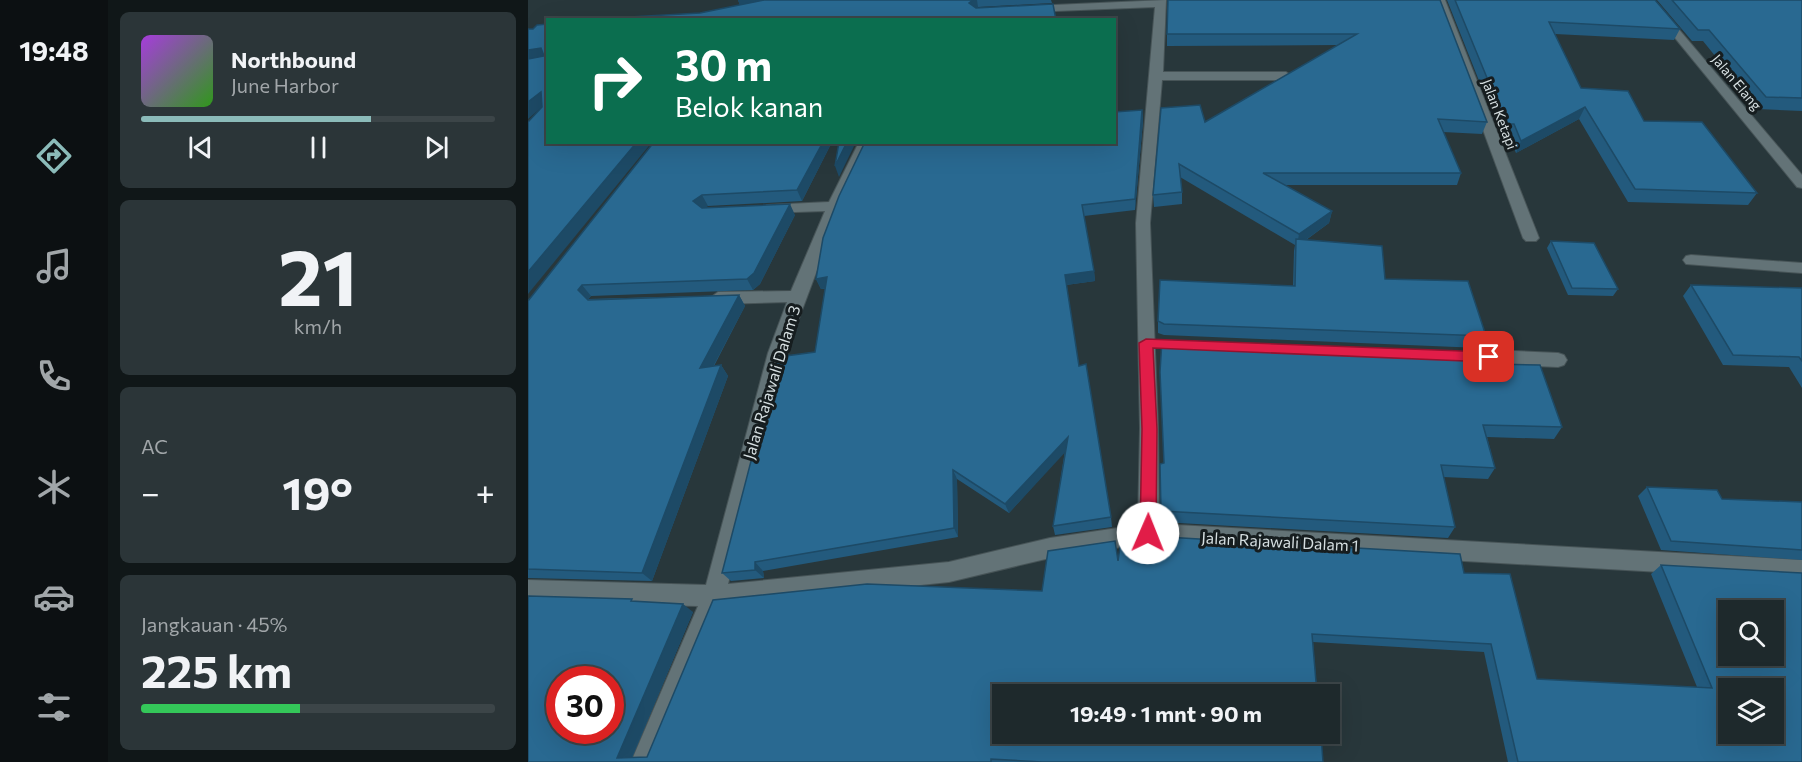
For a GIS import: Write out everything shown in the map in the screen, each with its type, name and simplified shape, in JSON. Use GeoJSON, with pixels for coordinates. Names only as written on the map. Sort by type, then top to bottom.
{"type":"FeatureCollection","features":[{"type":"Feature","properties":{"kind":"street","name":"Jalan Ketapi"},"geometry":{"type":"LineString","coordinates":[[1440,0],[1531,238]]}},
{"type":"Feature","properties":{"kind":"street","name":"Jalan Elang"},"geometry":{"type":"LineString","coordinates":[[1649,0],[1802,184]]}},
{"type":"Feature","properties":{"kind":"street"},"geometry":{"type":"LineString","coordinates":[[1023,10],[1160,2],[1157,76],[1143,223],[1149,429],[1148,533]]}},
{"type":"Feature","properties":{"kind":"street"},"geometry":{"type":"LineString","coordinates":[[1157,76],[1286,76]]}},
{"type":"Feature","properties":{"kind":"street","name":"Jalan Rajawali Dalam 3"},"geometry":{"type":"LineString","coordinates":[[644,762],[714,596],[774,364],[797,296],[834,206],[865,144]]}},
{"type":"Feature","properties":{"kind":"street"},"geometry":{"type":"LineString","coordinates":[[754,210],[834,206]]}},
{"type":"Feature","properties":{"kind":"street"},"geometry":{"type":"LineString","coordinates":[[1691,260],[1802,268]]}},
{"type":"Feature","properties":{"kind":"street"},"geometry":{"type":"LineString","coordinates":[[703,299],[797,296]]}},
{"type":"Feature","properties":{"kind":"street"},"geometry":{"type":"LineString","coordinates":[[1146,343],[1170,344]]}},
{"type":"Feature","properties":{"kind":"street"},"geometry":{"type":"LineString","coordinates":[[1452,356],[1558,360]]}},
{"type":"Feature","properties":{"kind":"street","name":"Jalan Rajawali Dalam 1"},"geometry":{"type":"LineString","coordinates":[[528,591],[714,596],[948,572],[1050,548],[1148,533],[1802,570]]}},
{"type":"Feature","properties":{"kind":"building"},"geometry":{"type":"Polygon","coordinates":[[[764,0],[973,0],[969,3],[976,8],[1053,4],[1056,18],[611,18],[700,13],[764,0]]]}},
{"type":"Feature","properties":{"kind":"building"},"geometry":{"type":"Polygon","coordinates":[[[1168,0],[1440,0],[1487,122],[1438,119],[1461,173],[1263,173],[1332,211],[1299,234],[1179,164],[1182,192],[1153,195],[1161,108],[1200,105],[1205,122],[1357,34],[1167,34],[1168,0]]]}},
{"type":"Feature","properties":{"kind":"building"},"geometry":{"type":"Polygon","coordinates":[[[1455,0],[1655,0],[1680,29],[1549,22],[1581,88],[1628,91],[1644,121],[1702,122],[1757,193],[1635,189],[1585,107],[1521,141],[1514,124],[1506,124],[1455,0]]]}},
{"type":"Feature","properties":{"kind":"building"},"geometry":{"type":"Polygon","coordinates":[[[1672,0],[1802,0],[1802,98],[1766,97],[1709,30],[1698,30],[1672,0]]]}},
{"type":"Feature","properties":{"kind":"building"},"geometry":{"type":"Polygon","coordinates":[[[546,24],[546,144],[635,144],[528,272],[528,122],[542,107],[541,92],[528,102],[528,59],[544,56],[541,48],[528,50],[528,29],[533,29],[537,25],[546,24]]]}},
{"type":"Feature","properties":{"kind":"building"},"geometry":{"type":"Polygon","coordinates":[[[1142,110],[1135,199],[1082,205],[1094,271],[1065,275],[1079,366],[1086,364],[1111,517],[1053,526],[1068,437],[1005,504],[953,470],[954,528],[755,562],[755,570],[722,573],[778,357],[815,352],[827,277],[816,279],[823,238],[839,196],[864,144],[1116,144],[1116,112],[1142,110]]]}},
{"type":"Feature","properties":{"kind":"building"},"geometry":{"type":"Polygon","coordinates":[[[652,144],[822,144],[797,190],[702,195],[693,201],[702,208],[790,204],[754,273],[747,279],[582,285],[578,290],[588,300],[739,295],[700,368],[721,365],[642,573],[528,569],[528,301],[652,144]]]}},
{"type":"Feature","properties":{"kind":"building"},"geometry":{"type":"Polygon","coordinates":[[[839,144],[846,144],[835,166],[839,144]]]}},
{"type":"Feature","properties":{"kind":"building"},"geometry":{"type":"Polygon","coordinates":[[[1296,239],[1382,246],[1385,279],[1468,281],[1486,336],[1164,324],[1158,321],[1160,280],[1295,286],[1296,239]]]}},
{"type":"Feature","properties":{"kind":"building"},"geometry":{"type":"Polygon","coordinates":[[[1551,241],[1594,243],[1618,289],[1572,288],[1551,241]]]}},
{"type":"Feature","properties":{"kind":"building"},"geometry":{"type":"Polygon","coordinates":[[[1691,285],[1802,288],[1802,361],[1799,357],[1733,355],[1691,285]]]}},
{"type":"Feature","properties":{"kind":"building"},"geometry":{"type":"Polygon","coordinates":[[[1162,340],[1492,354],[1495,364],[1540,365],[1562,427],[1483,425],[1495,468],[1441,465],[1455,527],[1161,511],[1160,464],[1164,463],[1160,372],[1162,340]]]}},
{"type":"Feature","properties":{"kind":"building"},"geometry":{"type":"Polygon","coordinates":[[[1647,487],[1717,490],[1722,499],[1802,502],[1802,550],[1671,541],[1647,487]]]}},
{"type":"Feature","properties":{"kind":"building"},"geometry":{"type":"Polygon","coordinates":[[[1148,536],[1460,554],[1464,573],[1510,574],[1537,679],[1712,688],[1661,565],[1802,573],[1802,762],[1518,762],[1491,644],[1312,634],[1316,684],[992,684],[992,744],[1322,744],[1323,762],[1042,762],[991,759],[991,762],[528,762],[528,596],[632,599],[631,601],[683,604],[624,742],[624,666],[546,666],[546,744],[623,744],[617,758],[647,757],[713,600],[867,584],[1042,591],[1048,551],[1115,541],[1118,561],[1121,540],[1148,536]]]}},
{"type":"Feature","properties":{"kind":"route"},"geometry":{"type":"LineString","coordinates":[[1148,533],[1149,429],[1146,343],[1489,357]]}}]}
